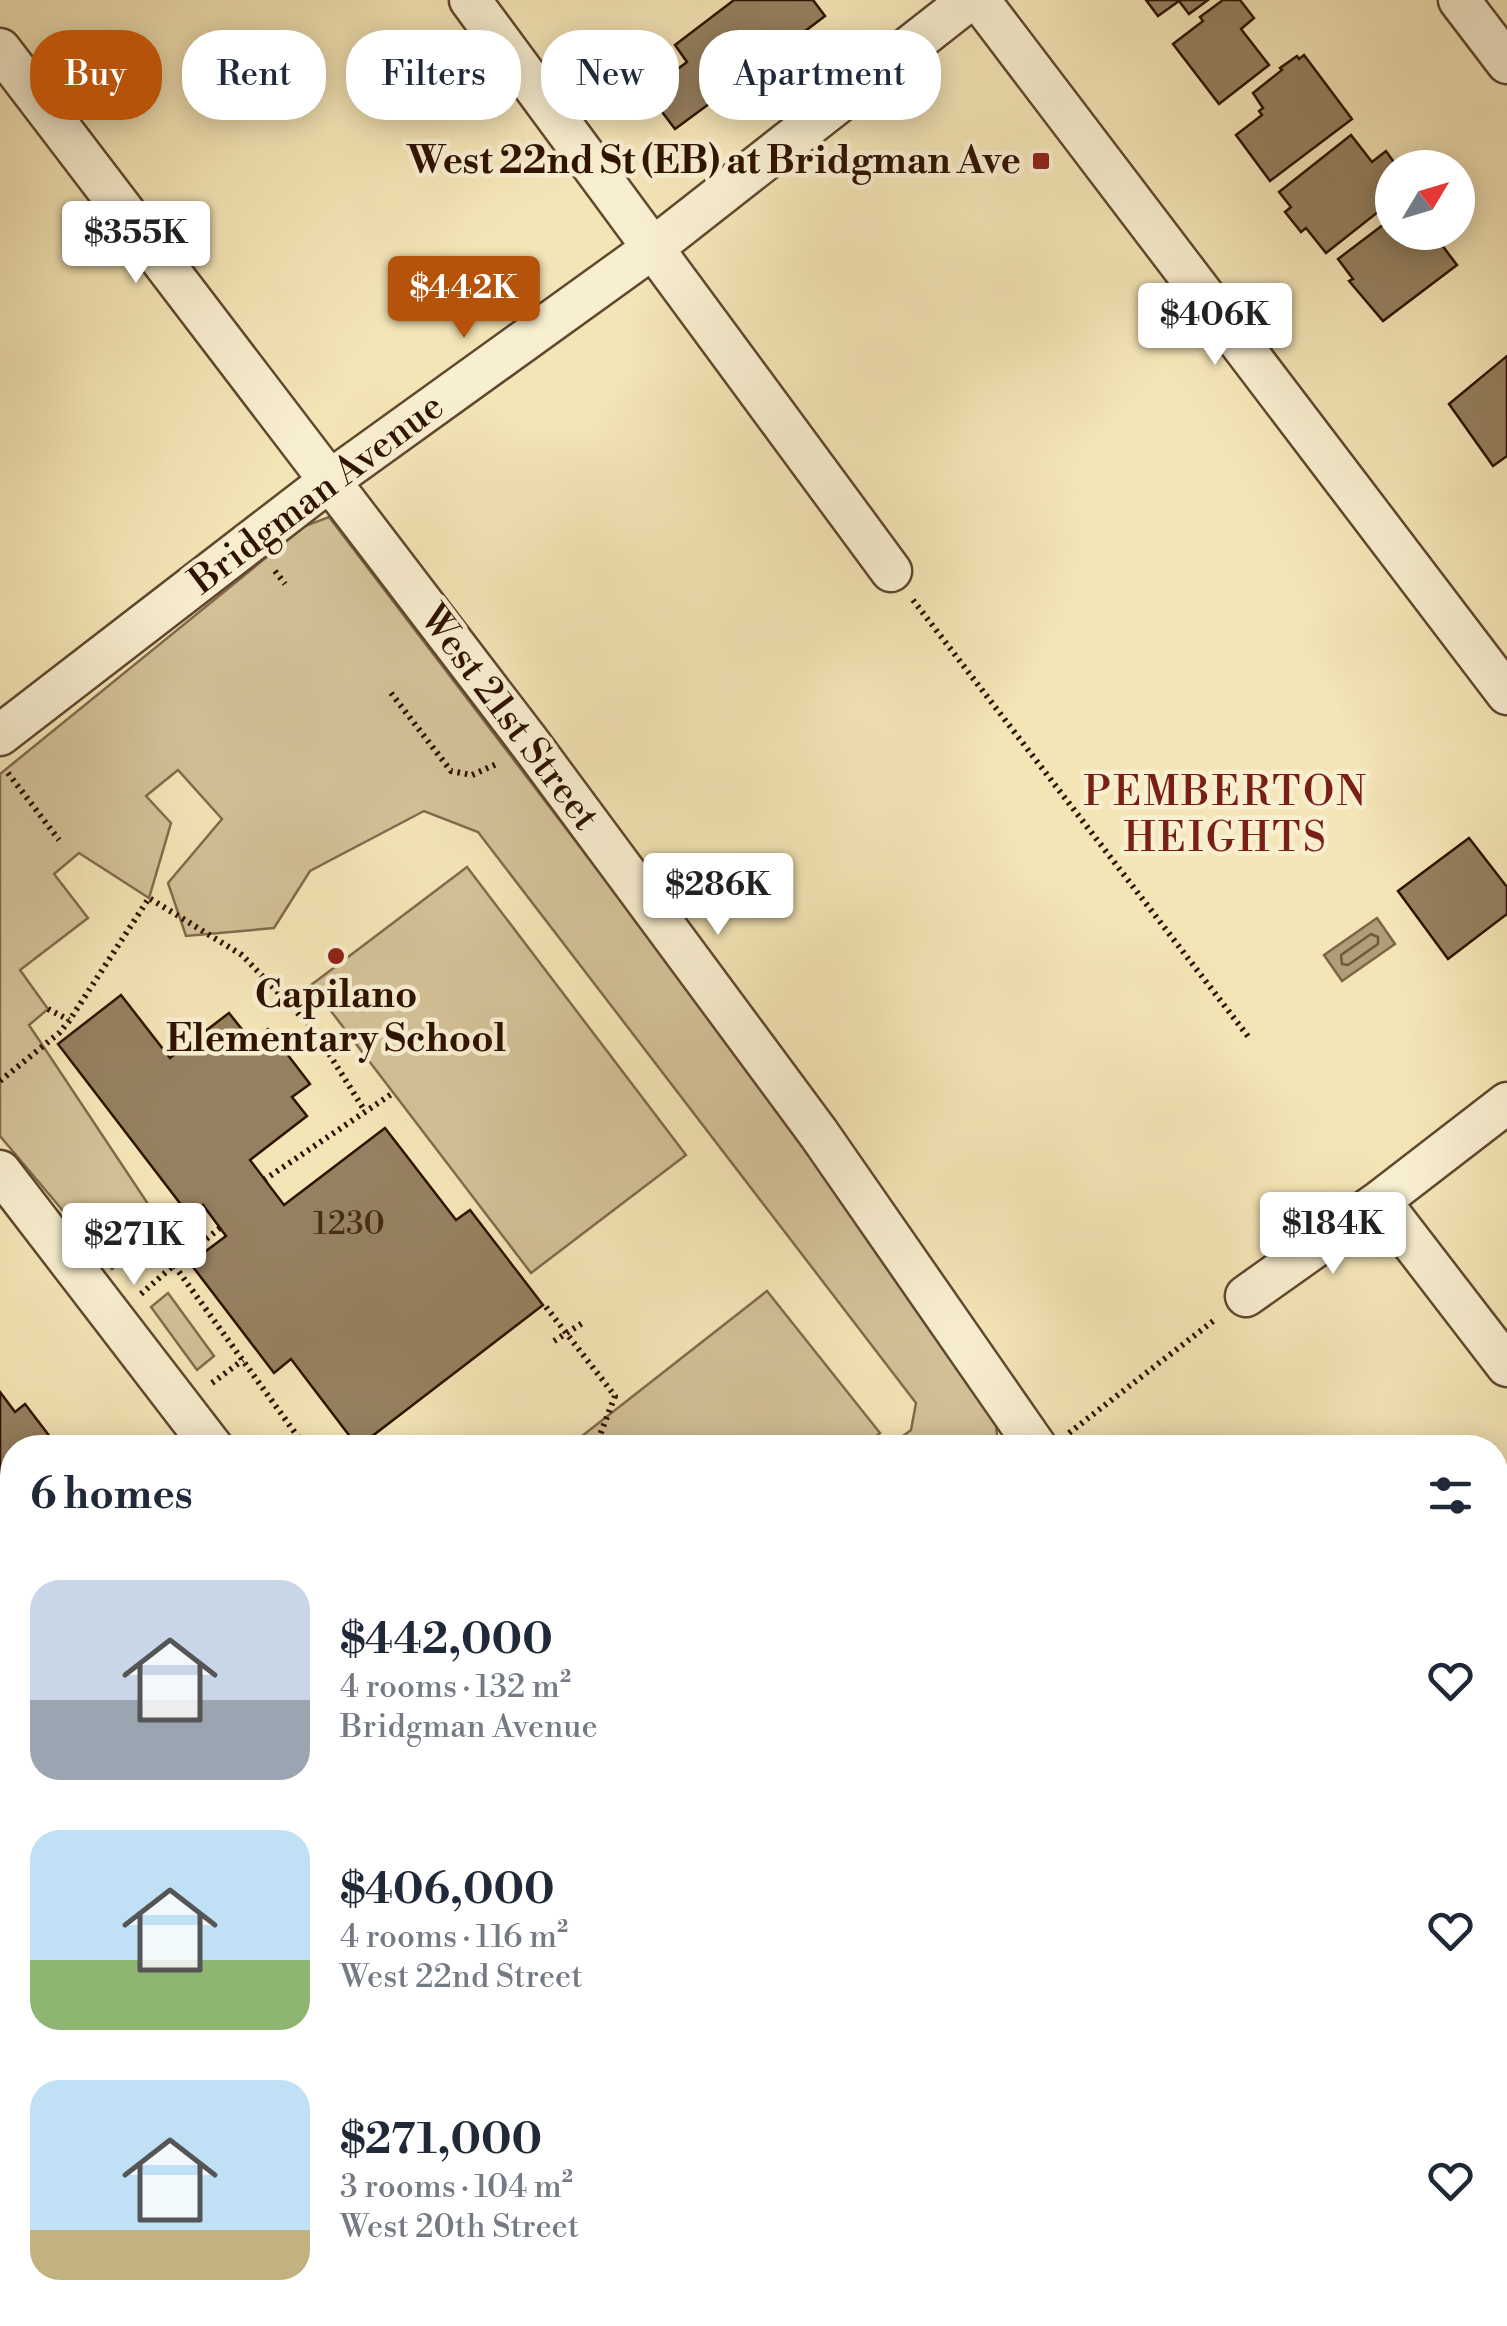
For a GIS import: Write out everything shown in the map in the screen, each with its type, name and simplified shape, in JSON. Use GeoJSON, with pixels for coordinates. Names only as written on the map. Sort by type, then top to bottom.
{"type":"FeatureCollection","features":[{"type":"Feature","properties":{"kind":"street"},"geometry":{"type":"LineString","coordinates":[[470,0],[891,571]]}},
{"type":"Feature","properties":{"kind":"street","name":"Bridgman Avenue"},"geometry":{"type":"LineString","coordinates":[[4,754],[328,482],[654,248],[969,0]]}},
{"type":"Feature","properties":{"kind":"street"},"geometry":{"type":"LineString","coordinates":[[979,0],[1507,694]]}},
{"type":"Feature","properties":{"kind":"street"},"geometry":{"type":"LineString","coordinates":[[1459,0],[1507,63]]}},
{"type":"Feature","properties":{"kind":"street","name":"West 21st Street"},"geometry":{"type":"LineString","coordinates":[[0,48],[529,742],[1046,1435]]}},
{"type":"Feature","properties":{"kind":"street"},"geometry":{"type":"LineString","coordinates":[[1246,1296],[1380,1201],[1507,1103]]}},
{"type":"Feature","properties":{"kind":"street"},"geometry":{"type":"LineString","coordinates":[[0,1171],[203,1435]]}},
{"type":"Feature","properties":{"kind":"street"},"geometry":{"type":"LineString","coordinates":[[1380,1201],[1507,1366]]}},
{"type":"Feature","properties":{"kind":"path"},"geometry":{"type":"LineString","coordinates":[[891,571],[1250,1038]]}},
{"type":"Feature","properties":{"kind":"path"},"geometry":{"type":"LineString","coordinates":[[391,693],[451,770],[472,775],[502,762]]}},
{"type":"Feature","properties":{"kind":"path"},"geometry":{"type":"LineString","coordinates":[[4,754],[60,840]]}},
{"type":"Feature","properties":{"kind":"path"},"geometry":{"type":"LineString","coordinates":[[0,1082],[69,1020],[149,898],[242,955],[314,1030],[365,1111]]}},
{"type":"Feature","properties":{"kind":"path"},"geometry":{"type":"LineString","coordinates":[[48,1009],[69,1020]]}},
{"type":"Feature","properties":{"kind":"path"},"geometry":{"type":"LineString","coordinates":[[264,1180],[393,1093]]}},
{"type":"Feature","properties":{"kind":"path"},"geometry":{"type":"LineString","coordinates":[[136,1298],[220,1228]]}},
{"type":"Feature","properties":{"kind":"path"},"geometry":{"type":"LineString","coordinates":[[174,1265],[297,1435]]}},
{"type":"Feature","properties":{"kind":"path"},"geometry":{"type":"LineString","coordinates":[[1060,1435],[1246,1296]]}},
{"type":"Feature","properties":{"kind":"path"},"geometry":{"type":"LineString","coordinates":[[546,1307],[615,1396],[600,1435]]}},
{"type":"Feature","properties":{"kind":"path"},"geometry":{"type":"LineString","coordinates":[[554,1341],[584,1322]]}},
{"type":"Feature","properties":{"kind":"path"},"geometry":{"type":"LineString","coordinates":[[202,1391],[243,1360]]}},
{"type":"Feature","properties":{"kind":"shaded area"},"geometry":{"type":"Polygon","coordinates":[[[329,517],[994,1391],[997,1435],[904,1435],[911,1430],[916,1403],[478,832],[424,811],[310,871],[274,928],[186,936],[168,883],[222,819],[178,770],[146,796],[171,823],[149,898],[79,853],[54,874],[88,918],[20,970],[48,1009],[29,1025],[164,1228],[112,1269],[0,1136],[0,774],[305,526],[329,517]]]}},
{"type":"Feature","properties":{"kind":"shaded area"},"geometry":{"type":"Polygon","coordinates":[[[467,867],[686,1155],[531,1273],[311,985],[467,867]]]}},
{"type":"Feature","properties":{"kind":"shaded area"},"geometry":{"type":"Polygon","coordinates":[[[767,1291],[880,1433],[878,1435],[583,1435],[767,1291]]]}},
{"type":"Feature","properties":{"kind":"shaded area"},"geometry":{"type":"Polygon","coordinates":[[[168,1293],[214,1356],[197,1370],[151,1307],[168,1293]]]}},
{"type":"Feature","properties":{"kind":"water"},"geometry":{"type":"Polygon","coordinates":[[[1377,918],[1395,944],[1342,981],[1324,955],[1377,918]]]}},
{"type":"Feature","properties":{"kind":"building"},"geometry":{"type":"Polygon","coordinates":[[[734,0],[813,0],[825,16],[807,30],[699,30],[699,111],[675,129],[668,120],[679,120],[679,68],[687,62],[679,51],[679,42],[734,0]]]}},
{"type":"Feature","properties":{"kind":"building"},"geometry":{"type":"Polygon","coordinates":[[[1146,0],[1208,0],[1189,14],[1179,1],[1158,16],[1146,0]]]}},
{"type":"Feature","properties":{"kind":"building"},"geometry":{"type":"Polygon","coordinates":[[[1223,0],[1240,0],[1254,18],[1241,29],[1269,65],[1219,104],[1173,44],[1223,0]]]}},
{"type":"Feature","properties":{"kind":"building"},"geometry":{"type":"Polygon","coordinates":[[[1304,55],[1352,119],[1270,181],[1236,135],[1262,115],[1259,111],[1263,108],[1253,93],[1280,68],[1304,55]]]}},
{"type":"Feature","properties":{"kind":"building"},"geometry":{"type":"Polygon","coordinates":[[[1351,135],[1372,162],[1375,160],[1375,214],[1326,253],[1306,228],[1301,232],[1285,212],[1291,207],[1279,192],[1351,135]]]}},
{"type":"Feature","properties":{"kind":"building"},"geometry":{"type":"Polygon","coordinates":[[[1375,231],[1375,250],[1446,250],[1457,265],[1383,321],[1349,281],[1353,279],[1338,259],[1375,231]]]}},
{"type":"Feature","properties":{"kind":"building"},"geometry":{"type":"Polygon","coordinates":[[[1507,356],[1507,456],[1493,466],[1449,404],[1507,356]]]}},
{"type":"Feature","properties":{"kind":"building"},"geometry":{"type":"Polygon","coordinates":[[[1469,838],[1507,887],[1507,914],[1448,959],[1398,891],[1469,838]]]}},
{"type":"Feature","properties":{"kind":"building"},"geometry":{"type":"Polygon","coordinates":[[[121,995],[170,1058],[229,1013],[252,1042],[268,1029],[310,1084],[292,1097],[307,1116],[250,1160],[284,1205],[385,1128],[456,1220],[470,1210],[543,1305],[374,1435],[349,1435],[291,1359],[274,1373],[190,1263],[226,1236],[203,1205],[189,1215],[58,1044],[121,995]]]}},
{"type":"Feature","properties":{"kind":"building"},"geometry":{"type":"Polygon","coordinates":[[[0,1392],[15,1412],[25,1404],[49,1435],[0,1435],[0,1392]]]}},
{"type":"Feature","properties":{"kind":"place","name":"West 22nd St (EB) at Bridgman Ave"},"geometry":{"type":"Point","coordinates":[1041,161]}},
{"type":"Feature","properties":{"kind":"place","name":"Capilano Elementary School"},"geometry":{"type":"Point","coordinates":[336,956]}},
{"type":"Feature","properties":{"kind":"district","name":"PEMBERTON HEIGHTS"},"geometry":{"type":"Point","coordinates":[1226,816]}}]}
